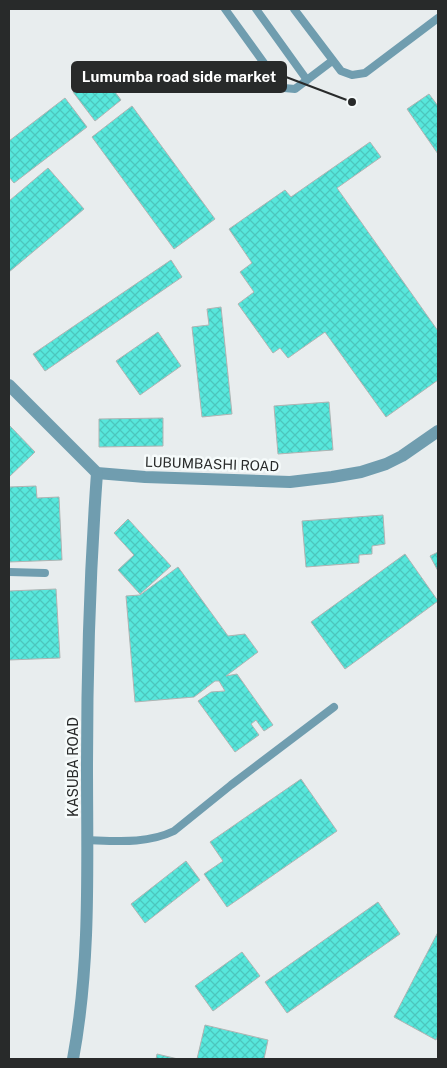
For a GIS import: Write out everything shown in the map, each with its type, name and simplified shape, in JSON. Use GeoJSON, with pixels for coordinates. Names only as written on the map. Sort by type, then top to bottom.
{"type":"FeatureCollection","features":[{"type":"Feature","properties":{"kind":"street"},"geometry":{"type":"LineString","coordinates":[[9,385],[98,474]]}},
{"type":"Feature","properties":{"kind":"street","name":"LUBUMBASHI ROAD"},"geometry":{"type":"LineString","coordinates":[[98,474],[290,482],[316,479],[361,472],[386,464],[409,452],[438,431]]}},
{"type":"Feature","properties":{"kind":"street","name":"KASUBA ROAD"},"geometry":{"type":"LineString","coordinates":[[72,1059],[78,1032],[87,911],[89,612],[98,474]]}},
{"type":"Feature","properties":{"kind":"lane"},"geometry":{"type":"LineString","coordinates":[[225,9],[284,88],[295,89],[332,61]]}},
{"type":"Feature","properties":{"kind":"lane"},"geometry":{"type":"LineString","coordinates":[[256,9],[307,80]]}},
{"type":"Feature","properties":{"kind":"lane"},"geometry":{"type":"LineString","coordinates":[[294,9],[340,71],[352,75],[365,73],[438,18]]}},
{"type":"Feature","properties":{"kind":"lane"},"geometry":{"type":"LineString","coordinates":[[9,572],[45,573]]}},
{"type":"Feature","properties":{"kind":"lane"},"geometry":{"type":"LineString","coordinates":[[87,840],[123,841],[149,839],[164,836],[174,831],[334,707]]}},
{"type":"Feature","properties":{"kind":"building"},"geometry":{"type":"Polygon","coordinates":[[[100,72],[121,100],[95,121],[73,92],[100,72]]]}},
{"type":"Feature","properties":{"kind":"building"},"geometry":{"type":"Polygon","coordinates":[[[429,94],[438,106],[438,154],[407,109],[429,94]]]}},
{"type":"Feature","properties":{"kind":"building"},"geometry":{"type":"Polygon","coordinates":[[[65,98],[87,127],[14,183],[9,177],[9,141],[65,98]]]}},
{"type":"Feature","properties":{"kind":"building"},"geometry":{"type":"Polygon","coordinates":[[[132,106],[215,219],[174,249],[92,137],[132,106]]]}},
{"type":"Feature","properties":{"kind":"building"},"geometry":{"type":"Polygon","coordinates":[[[370,142],[381,157],[337,188],[438,331],[438,380],[386,417],[325,332],[288,358],[280,348],[273,353],[238,304],[254,292],[240,272],[252,263],[229,229],[285,190],[291,197],[370,142]]]}},
{"type":"Feature","properties":{"kind":"building"},"geometry":{"type":"Polygon","coordinates":[[[48,168],[84,209],[9,272],[9,201],[48,168]]]}},
{"type":"Feature","properties":{"kind":"building"},"geometry":{"type":"Polygon","coordinates":[[[171,260],[182,277],[45,371],[33,354],[171,260]]]}},
{"type":"Feature","properties":{"kind":"building"},"geometry":{"type":"Polygon","coordinates":[[[221,307],[232,414],[202,417],[192,327],[209,325],[207,309],[221,307]]]}},
{"type":"Feature","properties":{"kind":"building"},"geometry":{"type":"Polygon","coordinates":[[[158,332],[181,366],[140,395],[116,361],[158,332]]]}},
{"type":"Feature","properties":{"kind":"building"},"geometry":{"type":"Polygon","coordinates":[[[329,402],[333,450],[278,454],[274,406],[329,402]]]}},
{"type":"Feature","properties":{"kind":"building"},"geometry":{"type":"Polygon","coordinates":[[[163,418],[163,446],[99,447],[99,419],[163,418]]]}},
{"type":"Feature","properties":{"kind":"building"},"geometry":{"type":"Polygon","coordinates":[[[9,425],[35,452],[9,477],[9,425]]]}},
{"type":"Feature","properties":{"kind":"building"},"geometry":{"type":"Polygon","coordinates":[[[36,486],[37,498],[59,497],[62,560],[9,562],[9,487],[36,486]]]}},
{"type":"Feature","properties":{"kind":"building"},"geometry":{"type":"Polygon","coordinates":[[[383,515],[385,544],[372,546],[372,554],[359,555],[359,563],[306,567],[302,521],[383,515]]]}},
{"type":"Feature","properties":{"kind":"building"},"geometry":{"type":"Polygon","coordinates":[[[128,519],[171,566],[140,594],[118,570],[134,555],[114,533],[128,519]]]}},
{"type":"Feature","properties":{"kind":"building"},"geometry":{"type":"Polygon","coordinates":[[[438,552],[438,571],[430,556],[438,552]]]}},
{"type":"Feature","properties":{"kind":"building"},"geometry":{"type":"Polygon","coordinates":[[[405,554],[438,601],[345,669],[311,622],[405,554]]]}},
{"type":"Feature","properties":{"kind":"building"},"geometry":{"type":"Polygon","coordinates":[[[178,567],[228,636],[245,634],[258,652],[226,676],[237,674],[273,725],[264,731],[256,720],[251,724],[259,735],[235,752],[198,701],[211,692],[225,691],[219,681],[215,681],[194,697],[135,702],[126,596],[140,595],[178,567]]]}},
{"type":"Feature","properties":{"kind":"building"},"geometry":{"type":"Polygon","coordinates":[[[56,589],[60,658],[9,660],[9,591],[56,589]]]}},
{"type":"Feature","properties":{"kind":"building"},"geometry":{"type":"Polygon","coordinates":[[[301,779],[337,831],[227,907],[204,874],[223,861],[210,842],[301,779]]]}},
{"type":"Feature","properties":{"kind":"building"},"geometry":{"type":"Polygon","coordinates":[[[186,861],[200,880],[145,923],[131,904],[186,861]]]}},
{"type":"Feature","properties":{"kind":"building"},"geometry":{"type":"Polygon","coordinates":[[[378,902],[400,934],[287,1013],[265,982],[378,902]]]}},
{"type":"Feature","properties":{"kind":"building"},"geometry":{"type":"Polygon","coordinates":[[[438,932],[438,1035],[436,1040],[394,1017],[438,932]]]}},
{"type":"Feature","properties":{"kind":"building"},"geometry":{"type":"Polygon","coordinates":[[[242,952],[260,976],[213,1011],[195,986],[242,952]]]}},
{"type":"Feature","properties":{"kind":"building"},"geometry":{"type":"Polygon","coordinates":[[[205,1025],[268,1040],[264,1059],[197,1059],[205,1025]]]}},
{"type":"Feature","properties":{"kind":"building"},"geometry":{"type":"Polygon","coordinates":[[[157,1054],[178,1059],[156,1059],[157,1054]]]}},
{"type":"Feature","properties":{"kind":"place","name":"Lumumba road side market"},"geometry":{"type":"Point","coordinates":[352,102]}}]}
